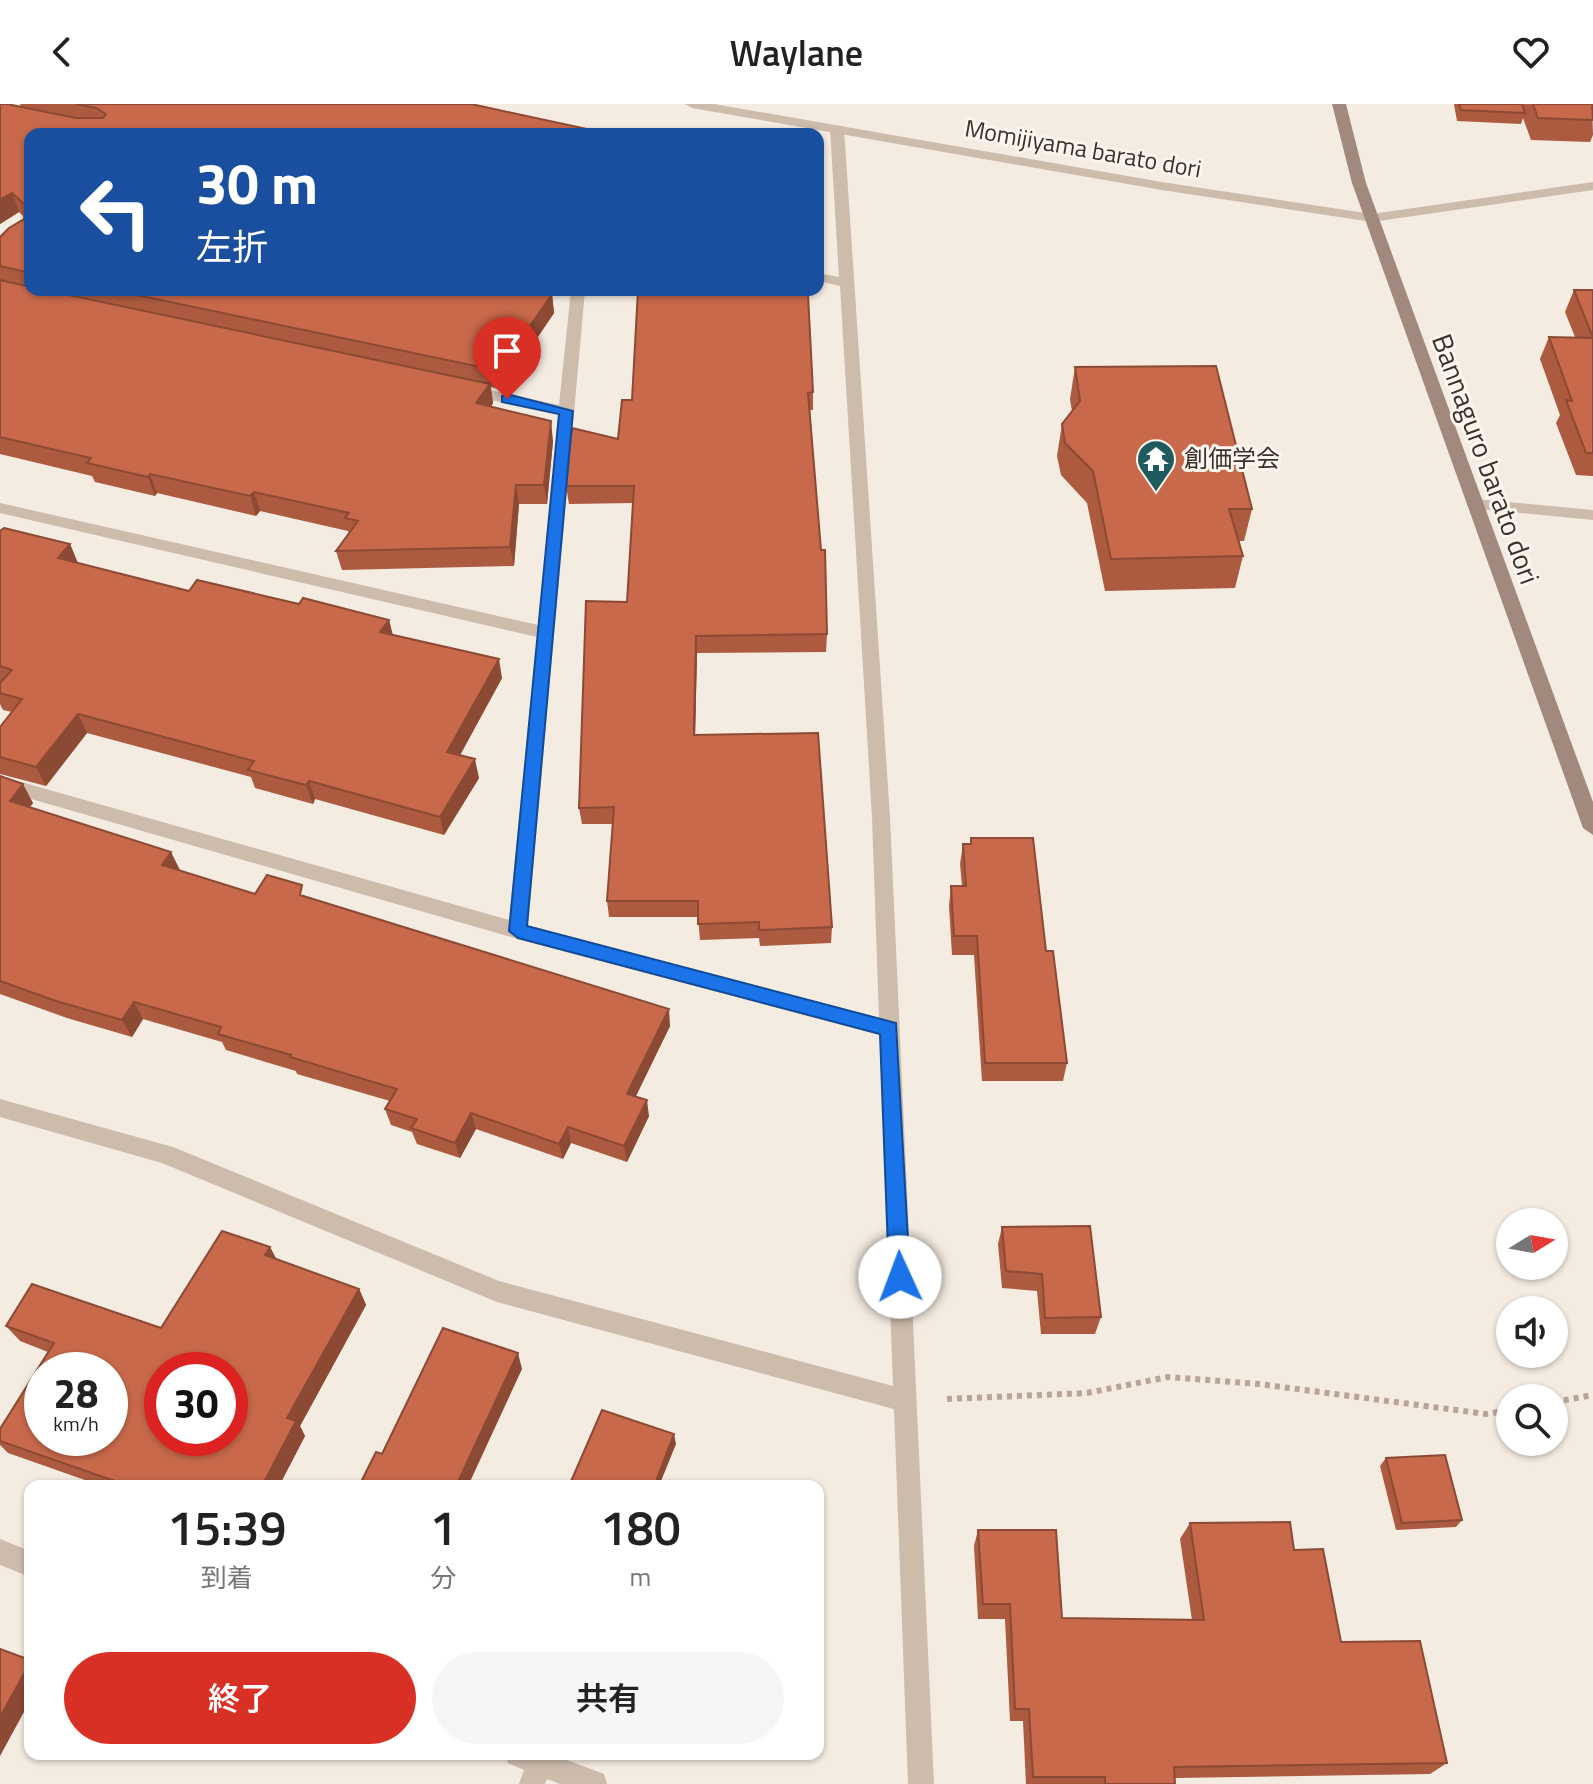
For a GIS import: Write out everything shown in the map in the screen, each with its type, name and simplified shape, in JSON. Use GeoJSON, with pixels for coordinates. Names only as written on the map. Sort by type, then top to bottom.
{"type":"FeatureCollection","features":[{"type":"Feature","properties":{"kind":"main road","name":"Bannaguro barato dori"},"geometry":{"type":"LineString","coordinates":[[1339,104],[1359,183],[1593,828]]}},
{"type":"Feature","properties":{"kind":"street","name":"Momijiyama barato dori"},"geometry":{"type":"LineString","coordinates":[[692,104],[1162,186],[1372,218],[1593,186]]}},
{"type":"Feature","properties":{"kind":"street"},"geometry":{"type":"LineString","coordinates":[[837,129],[881,817],[921,1784]]}},
{"type":"Feature","properties":{"kind":"street"},"geometry":{"type":"LineString","coordinates":[[824,278],[847,283]]}},
{"type":"Feature","properties":{"kind":"street"},"geometry":{"type":"LineString","coordinates":[[518,931],[577,296]]}},
{"type":"Feature","properties":{"kind":"street"},"geometry":{"type":"LineString","coordinates":[[444,385],[566,411]]}},
{"type":"Feature","properties":{"kind":"street"},"geometry":{"type":"LineString","coordinates":[[1475,504],[1593,515]]}},
{"type":"Feature","properties":{"kind":"street"},"geometry":{"type":"LineString","coordinates":[[0,508],[546,633]]}},
{"type":"Feature","properties":{"kind":"street"},"geometry":{"type":"LineString","coordinates":[[2,786],[518,931],[889,1029]]}},
{"type":"Feature","properties":{"kind":"street"},"geometry":{"type":"LineString","coordinates":[[0,1108],[165,1154],[497,1291],[905,1401]]}},
{"type":"Feature","properties":{"kind":"street"},"geometry":{"type":"LineString","coordinates":[[0,1552],[24,1562]]}},
{"type":"Feature","properties":{"kind":"street"},"geometry":{"type":"LineString","coordinates":[[529,1767],[594,1784]]}},
{"type":"Feature","properties":{"kind":"path"},"geometry":{"type":"LineString","coordinates":[[905,1401],[1087,1393],[1168,1377],[1259,1384],[1486,1414],[1496,1412]]}},
{"type":"Feature","properties":{"kind":"path"},"geometry":{"type":"LineString","coordinates":[[1568,1399],[1593,1395]]}},
{"type":"Feature","properties":{"kind":"building"},"geometry":{"type":"Polygon","coordinates":[[[76,104],[471,104],[582,128],[24,128],[24,204],[12,193],[0,200],[0,105],[76,118],[103,118],[106,114],[96,108],[76,104]]]}},
{"type":"Feature","properties":{"kind":"building"},"geometry":{"type":"Polygon","coordinates":[[[1459,104],[1522,104],[1525,113],[1461,110],[1459,104]]]}},
{"type":"Feature","properties":{"kind":"building"},"geometry":{"type":"Polygon","coordinates":[[[1533,104],[1592,104],[1593,120],[1538,118],[1533,104]]]}},
{"type":"Feature","properties":{"kind":"building"},"geometry":{"type":"Polygon","coordinates":[[[24,219],[24,272],[0,266],[0,237],[24,219]]]}},
{"type":"Feature","properties":{"kind":"building"},"geometry":{"type":"Polygon","coordinates":[[[0,280],[24,286],[24,296],[73,296],[490,384],[476,403],[551,421],[544,485],[516,485],[510,547],[336,551],[358,521],[345,518],[349,513],[254,492],[250,496],[150,474],[148,477],[87,463],[91,458],[0,437],[0,280]]]}},
{"type":"Feature","properties":{"kind":"building"},"geometry":{"type":"Polygon","coordinates":[[[1574,290],[1593,290],[1593,338],[1574,290]]]}},
{"type":"Feature","properties":{"kind":"building"},"geometry":{"type":"Polygon","coordinates":[[[142,296],[551,296],[499,371],[142,296]]]}},
{"type":"Feature","properties":{"kind":"building"},"geometry":{"type":"Polygon","coordinates":[[[638,296],[808,296],[813,392],[808,393],[821,550],[825,550],[827,634],[696,636],[694,735],[818,733],[832,927],[759,930],[759,922],[698,924],[698,901],[607,901],[614,807],[579,808],[586,601],[627,602],[634,486],[566,486],[572,428],[618,439],[622,400],[632,400],[638,296]]]}},
{"type":"Feature","properties":{"kind":"building"},"geometry":{"type":"Polygon","coordinates":[[[1549,337],[1593,338],[1593,453],[1586,453],[1566,400],[1572,401],[1549,337]]]}},
{"type":"Feature","properties":{"kind":"building","name":"創価学会"},"geometry":{"type":"Polygon","coordinates":[[[1216,366],[1252,509],[1229,509],[1243,556],[1111,559],[1093,471],[1065,443],[1062,424],[1080,401],[1075,367],[1216,366]]]}},
{"type":"Feature","properties":{"kind":"building"},"geometry":{"type":"Polygon","coordinates":[[[4,528],[70,544],[58,558],[189,591],[197,580],[299,604],[303,598],[389,620],[380,632],[499,659],[447,752],[475,759],[440,817],[309,781],[306,785],[248,770],[254,761],[78,714],[36,767],[0,757],[0,727],[22,699],[0,693],[0,683],[12,670],[0,666],[0,531],[4,528]]]}},
{"type":"Feature","properties":{"kind":"building"},"geometry":{"type":"Polygon","coordinates":[[[0,776],[23,784],[10,801],[171,852],[162,865],[255,894],[267,875],[302,885],[300,895],[669,1009],[627,1094],[647,1100],[624,1146],[568,1127],[559,1144],[471,1113],[455,1143],[411,1128],[417,1119],[385,1109],[397,1089],[218,1034],[221,1027],[134,1002],[122,1020],[0,981],[0,776]]]}},
{"type":"Feature","properties":{"kind":"building"},"geometry":{"type":"Polygon","coordinates":[[[971,838],[1033,838],[1046,951],[1053,951],[1067,1063],[985,1063],[977,936],[954,936],[951,886],[966,886],[963,844],[971,844],[971,838]]]}},
{"type":"Feature","properties":{"kind":"building"},"geometry":{"type":"Polygon","coordinates":[[[1090,1226],[1101,1317],[1045,1318],[1042,1274],[1006,1271],[1002,1227],[1090,1226]]]}},
{"type":"Feature","properties":{"kind":"building"},"geometry":{"type":"Polygon","coordinates":[[[222,1231],[270,1247],[265,1255],[359,1289],[287,1418],[296,1421],[265,1480],[112,1480],[43,1456],[128,1456],[128,1352],[48,1352],[54,1343],[6,1326],[32,1284],[161,1328],[222,1231]]]}},
{"type":"Feature","properties":{"kind":"building"},"geometry":{"type":"Polygon","coordinates":[[[443,1328],[518,1353],[459,1480],[362,1480],[376,1452],[382,1454],[443,1328]]]}},
{"type":"Feature","properties":{"kind":"building"},"geometry":{"type":"Polygon","coordinates":[[[24,1391],[24,1449],[0,1441],[0,1429],[24,1391]]]}},
{"type":"Feature","properties":{"kind":"building"},"geometry":{"type":"Polygon","coordinates":[[[602,1410],[674,1434],[656,1480],[572,1480],[602,1410]]]}},
{"type":"Feature","properties":{"kind":"building"},"geometry":{"type":"Polygon","coordinates":[[[1445,1455],[1462,1520],[1402,1523],[1386,1458],[1445,1455]]]}},
{"type":"Feature","properties":{"kind":"building"},"geometry":{"type":"Polygon","coordinates":[[[1290,1522],[1294,1550],[1323,1549],[1341,1642],[1420,1641],[1447,1763],[1174,1767],[1175,1784],[1105,1784],[1105,1777],[1033,1777],[1029,1709],[1015,1709],[1010,1604],[983,1604],[978,1530],[1056,1530],[1062,1618],[1204,1620],[1190,1523],[1290,1522]]]}},
{"type":"Feature","properties":{"kind":"building"},"geometry":{"type":"Polygon","coordinates":[[[0,1649],[24,1658],[24,1674],[0,1717],[0,1649]]]}},
{"type":"Feature","properties":{"kind":"place","name":"創価学会"},"geometry":{"type":"Point","coordinates":[1156,493]}},
{"type":"Feature","properties":{"kind":"route"},"geometry":{"type":"LineString","coordinates":[[507,399],[566,411],[518,931],[889,1029],[900,1277]]}}]}
